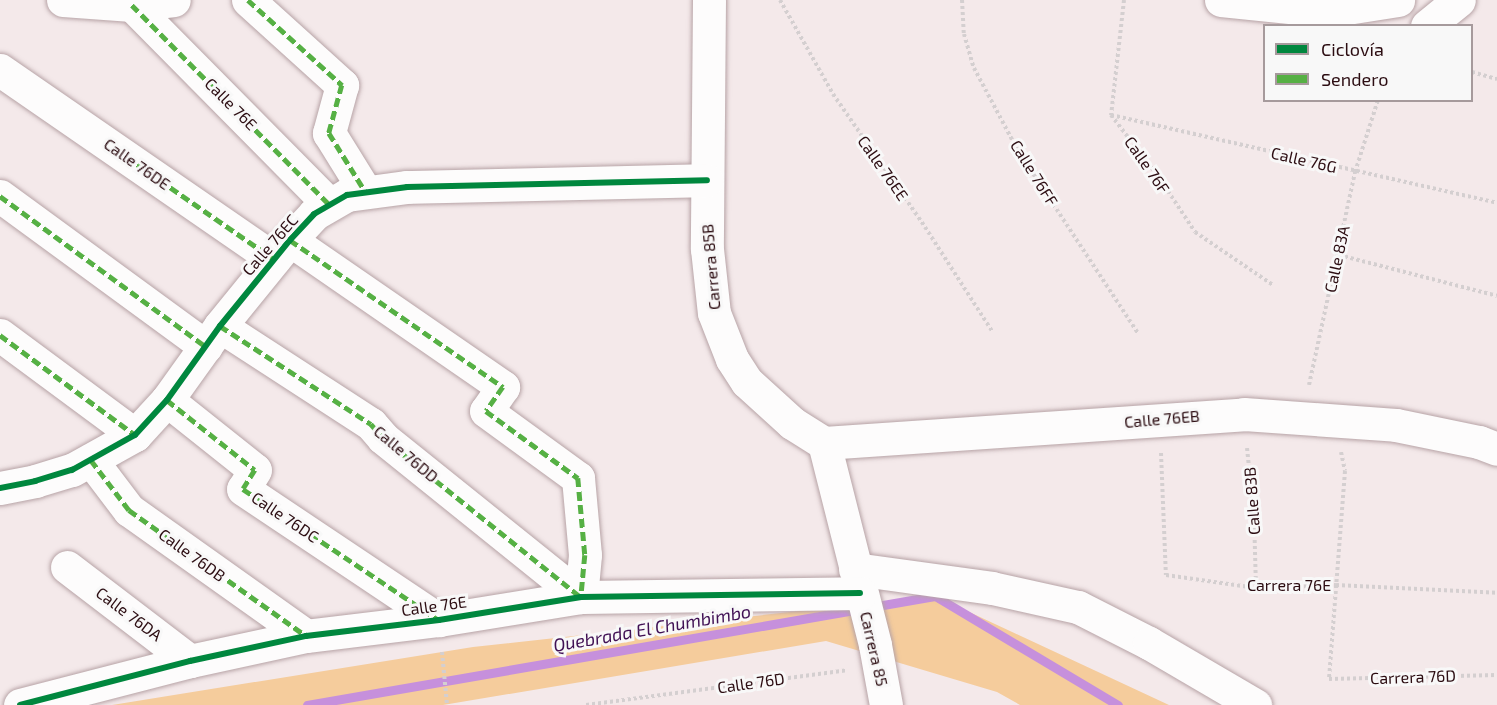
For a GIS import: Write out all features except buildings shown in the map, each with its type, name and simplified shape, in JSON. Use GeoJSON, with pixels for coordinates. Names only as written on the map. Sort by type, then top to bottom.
{"type":"FeatureCollection","features":[{"type":"Feature","properties":{"kind":"street"},"geometry":{"type":"LineString","coordinates":[[63,0],[132,5],[174,0]]}},
{"type":"Feature","properties":{"kind":"street"},"geometry":{"type":"LineString","coordinates":[[248,0],[342,85],[328,133],[365,191]]}},
{"type":"Feature","properties":{"kind":"street","name":"Carrera 85B"},"geometry":{"type":"LineString","coordinates":[[709,0],[707,249],[714,313],[732,359],[747,382],[765,401],[792,423],[824,443]]}},
{"type":"Feature","properties":{"kind":"street"},"geometry":{"type":"LineString","coordinates":[[1221,0],[1328,10],[1398,0]]}},
{"type":"Feature","properties":{"kind":"street"},"geometry":{"type":"LineString","coordinates":[[1430,24],[1460,0]]}},
{"type":"Feature","properties":{"kind":"street","name":"Calle 76E"},"geometry":{"type":"LineString","coordinates":[[132,5],[329,204]]}},
{"type":"Feature","properties":{"kind":"street","name":"Calle 76DE"},"geometry":{"type":"LineString","coordinates":[[0,69],[115,149],[282,249]]}},
{"type":"Feature","properties":{"kind":"street","name":"Calle 76EC"},"geometry":{"type":"LineString","coordinates":[[0,488],[72,470],[135,435],[167,400],[282,249],[314,214],[347,195],[365,191],[707,180]]}},
{"type":"Feature","properties":{"kind":"street","name":"Calle 76DD"},"geometry":{"type":"LineString","coordinates":[[0,196],[213,337],[371,424],[383,438],[581,597]]}},
{"type":"Feature","properties":{"kind":"street"},"geometry":{"type":"LineString","coordinates":[[282,249],[503,387],[486,411],[578,478],[585,555],[581,597]]}},
{"type":"Feature","properties":{"kind":"street"},"geometry":{"type":"LineString","coordinates":[[0,335],[135,435]]}},
{"type":"Feature","properties":{"kind":"street","name":"Calle 76DC"},"geometry":{"type":"LineString","coordinates":[[167,400],[255,470],[243,489],[439,620]]}},
{"type":"Feature","properties":{"kind":"street","name":"Calle 76EB"},"geometry":{"type":"LineString","coordinates":[[824,443],[1244,414],[1396,425],[1479,442],[1497,449]]}},
{"type":"Feature","properties":{"kind":"street"},"geometry":{"type":"LineString","coordinates":[[824,443],[857,581]]}},
{"type":"Feature","properties":{"kind":"street","name":"Calle 76DB"},"geometry":{"type":"LineString","coordinates":[[91,460],[129,510],[306,636]]}},
{"type":"Feature","properties":{"kind":"street","name":"Calle 76DA"},"geometry":{"type":"LineString","coordinates":[[67,567],[190,661]]}},
{"type":"Feature","properties":{"kind":"street","name":"Calle 76E"},"geometry":{"type":"LineString","coordinates":[[20,705],[190,661],[306,636],[439,620],[581,597],[857,581],[992,588],[1078,607],[1149,643],[1255,705]]}},
{"type":"Feature","properties":{"kind":"street","name":"Carrera 85"},"geometry":{"type":"LineString","coordinates":[[857,581],[880,666],[886,705]]}},
{"type":"Feature","properties":{"kind":"path"},"geometry":{"type":"LineString","coordinates":[[1111,115],[1124,0]]}},
{"type":"Feature","properties":{"kind":"path"},"geometry":{"type":"LineString","coordinates":[[1473,72],[1497,79]]}},
{"type":"Feature","properties":{"kind":"path"},"geometry":{"type":"LineString","coordinates":[[1339,255],[1497,296]]}},
{"type":"Feature","properties":{"kind":"path"},"geometry":{"type":"LineString","coordinates":[[1314,420],[1341,451],[1345,471],[1336,585]]}},
{"type":"Feature","properties":{"kind":"path"},"geometry":{"type":"LineString","coordinates":[[439,620],[447,705]]}},
{"type":"Feature","properties":{"kind":"shaded area"},"geometry":{"type":"Polygon","coordinates":[[[935,596],[1169,705],[1020,705],[997,692],[826,641],[443,705],[112,705],[473,647],[935,596]]]}},
{"type":"Feature","properties":{"kind":"waterway","name":"Quebrada El Chumbimbo"},"geometry":{"type":"LineString","coordinates":[[307,705],[935,596],[1118,705]]}},
{"type":"Feature","properties":{"kind":"marked path"},"geometry":{"type":"LineString","coordinates":[[248,0],[342,85],[329,133],[365,191]]}},
{"type":"Feature","properties":{"kind":"marked path"},"geometry":{"type":"LineString","coordinates":[[132,5],[329,204]]}},
{"type":"Feature","properties":{"kind":"marked path"},"geometry":{"type":"LineString","coordinates":[[115,149],[274,259]]}},
{"type":"Feature","properties":{"kind":"marked path"},"geometry":{"type":"LineString","coordinates":[[0,196],[206,347]]}},
{"type":"Feature","properties":{"kind":"marked path"},"geometry":{"type":"LineString","coordinates":[[290,240],[503,387],[486,411],[578,478],[585,555],[581,597]]}},
{"type":"Feature","properties":{"kind":"marked path"},"geometry":{"type":"LineString","coordinates":[[220,326],[371,424],[383,438],[581,597]]}},
{"type":"Feature","properties":{"kind":"marked path"},"geometry":{"type":"LineString","coordinates":[[0,335],[135,435]]}},
{"type":"Feature","properties":{"kind":"marked path"},"geometry":{"type":"LineString","coordinates":[[167,400],[255,470],[243,489],[439,620]]}},
{"type":"Feature","properties":{"kind":"marked path"},"geometry":{"type":"LineString","coordinates":[[91,460],[129,510],[306,636]]}},
{"type":"Feature","properties":{"kind":"cycle path"},"geometry":{"type":"LineString","coordinates":[[0,488],[72,470],[135,435],[167,400],[220,326],[290,240],[314,214],[347,195],[407,187],[707,180]]}},
{"type":"Feature","properties":{"kind":"cycle path"},"geometry":{"type":"LineString","coordinates":[[20,705],[190,661],[306,636],[439,620],[581,597],[860,593]]}}]}
